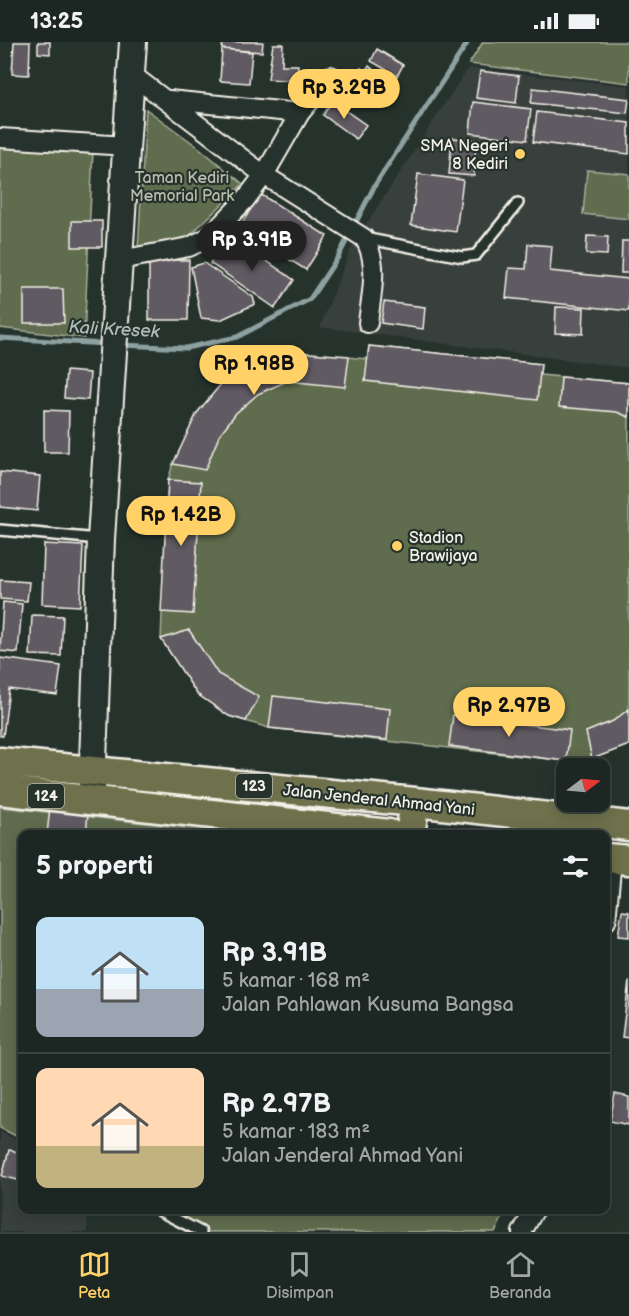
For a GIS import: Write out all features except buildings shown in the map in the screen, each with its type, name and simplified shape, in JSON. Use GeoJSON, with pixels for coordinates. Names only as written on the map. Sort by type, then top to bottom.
{"type":"FeatureCollection","features":[{"type":"Feature","properties":{"kind":"main road"},"geometry":{"type":"LineString","coordinates":[[91,801],[94,771],[101,539],[133,42]]}},
{"type":"Feature","properties":{"kind":"main road","name":"124"},"geometry":{"type":"LineString","coordinates":[[0,762],[94,771]]}},
{"type":"Feature","properties":{"kind":"main road","name":"Jalan Jenderal Ahmad Yani"},"geometry":{"type":"LineString","coordinates":[[94,771],[415,802],[629,826]]}},
{"type":"Feature","properties":{"kind":"main road","name":"124"},"geometry":{"type":"LineString","coordinates":[[0,790],[91,801]]}},
{"type":"Feature","properties":{"kind":"main road","name":"Jalan Jenderal Ahmad Yani"},"geometry":{"type":"LineString","coordinates":[[91,801],[353,830]]}},
{"type":"Feature","properties":{"kind":"main road"},"geometry":{"type":"LineString","coordinates":[[411,830],[415,802]]}},
{"type":"Feature","properties":{"kind":"street"},"geometry":{"type":"LineString","coordinates":[[131,74],[264,175],[364,238],[372,251],[374,263],[368,323]]}},
{"type":"Feature","properties":{"kind":"street"},"geometry":{"type":"LineString","coordinates":[[120,260],[189,247],[209,237],[246,200],[264,175],[300,113],[331,76]]}},
{"type":"Feature","properties":{"kind":"street"},"geometry":{"type":"LineString","coordinates":[[168,100],[300,113]]}},
{"type":"Feature","properties":{"kind":"street"},"geometry":{"type":"LineString","coordinates":[[0,138],[127,146]]}},
{"type":"Feature","properties":{"kind":"street"},"geometry":{"type":"LineString","coordinates":[[610,896],[616,859]]}},
{"type":"Feature","properties":{"kind":"street"},"geometry":{"type":"LineString","coordinates":[[522,1232],[532,1214]]}},
{"type":"Feature","properties":{"kind":"lane"},"geometry":{"type":"LineString","coordinates":[[364,238],[462,257],[476,255],[518,203]]}},
{"type":"Feature","properties":{"kind":"lane"},"geometry":{"type":"LineString","coordinates":[[0,530],[101,539]]}},
{"type":"Feature","properties":{"kind":"lane"},"geometry":{"type":"LineString","coordinates":[[166,1214],[201,1232]]}},
{"type":"Feature","properties":{"kind":"shaded area","name":"SMA Negeri 8 Kediri"},"geometry":{"type":"Polygon","coordinates":[[[468,68],[629,86],[629,368],[320,327],[352,246],[468,68]]]}},
{"type":"Feature","properties":{"kind":"shaded area"},"geometry":{"type":"Polygon","coordinates":[[[0,1132],[18,1141],[18,1214],[88,1214],[87,1232],[0,1232],[0,1132]]]}},
{"type":"Feature","properties":{"kind":"green space"},"geometry":{"type":"Polygon","coordinates":[[[483,42],[629,42],[629,83],[469,64],[483,42]]]}},
{"type":"Feature","properties":{"kind":"green space","name":"Taman Kediri Memorial Park"},"geometry":{"type":"Polygon","coordinates":[[[146,109],[243,184],[185,240],[138,250],[146,109]]]}},
{"type":"Feature","properties":{"kind":"green space"},"geometry":{"type":"Polygon","coordinates":[[[0,145],[93,151],[84,338],[0,328],[0,145]]]}},
{"type":"Feature","properties":{"kind":"green space"},"geometry":{"type":"Polygon","coordinates":[[[587,170],[629,174],[629,219],[583,214],[587,170]]]}},
{"type":"Feature","properties":{"kind":"green space","name":"Stadion Brawijaya"},"geometry":{"type":"Polygon","coordinates":[[[369,346],[541,364],[540,375],[629,383],[629,745],[595,758],[556,758],[556,760],[269,728],[229,716],[197,694],[161,639],[168,480],[173,464],[221,384],[251,362],[284,351],[367,359],[369,346]]]}},
{"type":"Feature","properties":{"kind":"green space"},"geometry":{"type":"Polygon","coordinates":[[[0,807],[209,830],[18,830],[18,1137],[0,1128],[0,807]]]}},
{"type":"Feature","properties":{"kind":"green space"},"geometry":{"type":"Polygon","coordinates":[[[170,1214],[504,1214],[495,1232],[206,1232],[170,1214]]]}},
{"type":"Feature","properties":{"kind":"waterway","name":"Kali Kresek"},"geometry":{"type":"LineString","coordinates":[[121,345],[186,348],[237,337],[310,299],[338,257],[375,185],[468,42]]}},
{"type":"Feature","properties":{"kind":"waterway","name":"Kali Kresek"},"geometry":{"type":"LineString","coordinates":[[0,338],[106,344]]}},
{"type":"Feature","properties":{"kind":"place","name":"SMA Negeri 8 Kediri"},"geometry":{"type":"Point","coordinates":[520,154]}},
{"type":"Feature","properties":{"kind":"place","name":"Stadion Brawijaya"},"geometry":{"type":"Point","coordinates":[397,546]}}]}
